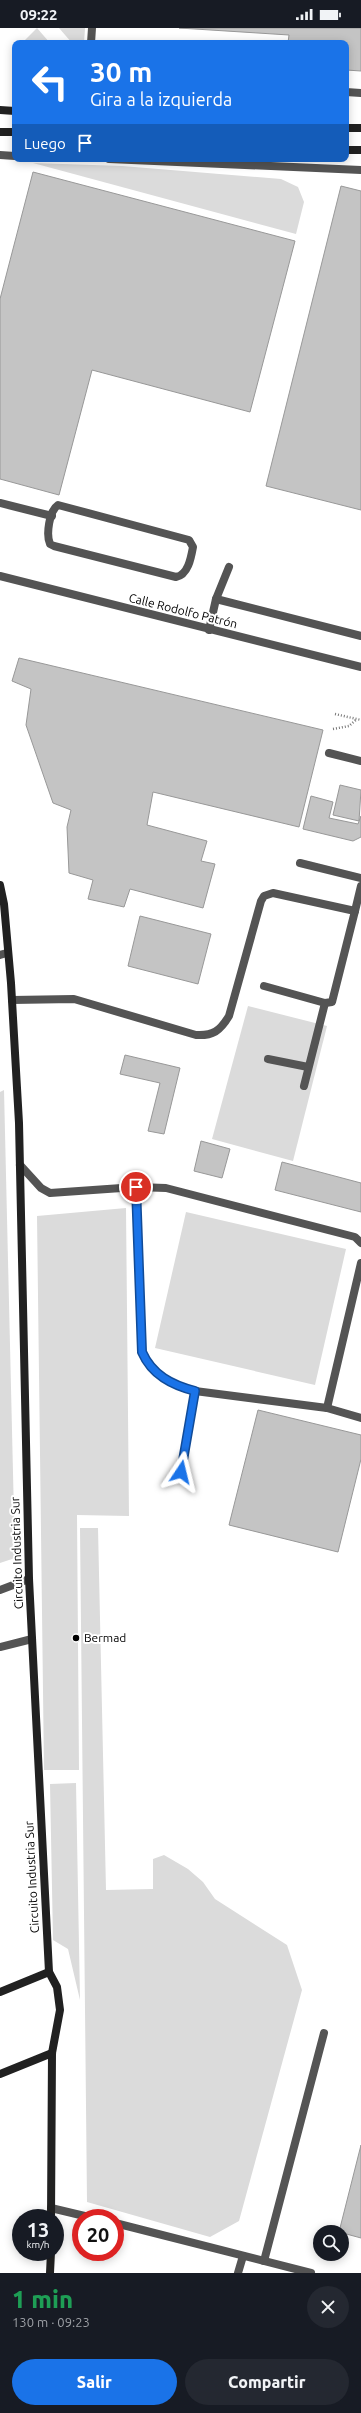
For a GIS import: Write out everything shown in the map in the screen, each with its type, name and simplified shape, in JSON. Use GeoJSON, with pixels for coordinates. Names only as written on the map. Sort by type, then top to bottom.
{"type":"FeatureCollection","features":[{"type":"Feature","properties":{"kind":"main road"},"geometry":{"type":"LineString","coordinates":[[0,110],[12,111]]}},
{"type":"Feature","properties":{"kind":"main road"},"geometry":{"type":"LineString","coordinates":[[349,128],[361,128]]}},
{"type":"Feature","properties":{"kind":"main road"},"geometry":{"type":"LineString","coordinates":[[0,132],[12,132]]}},
{"type":"Feature","properties":{"kind":"main road"},"geometry":{"type":"LineString","coordinates":[[349,150],[361,150]]}},
{"type":"Feature","properties":{"kind":"main road","name":"Circuito Industria Sur"},"geometry":{"type":"LineString","coordinates":[[0,886],[4,904],[4,954],[12,1000],[20,1164],[28,1579],[49,1972],[57,1987],[60,2010],[52,2053],[51,2208]]}},
{"type":"Feature","properties":{"kind":"main road"},"geometry":{"type":"LineString","coordinates":[[0,1992],[49,1972]]}},
{"type":"Feature","properties":{"kind":"main road"},"geometry":{"type":"LineString","coordinates":[[0,2074],[52,2053]]}},
{"type":"Feature","properties":{"kind":"main road"},"geometry":{"type":"LineString","coordinates":[[50,2273],[51,2261]]}},
{"type":"Feature","properties":{"kind":"street"},"geometry":{"type":"LineString","coordinates":[[91,40],[92,28]]}},
{"type":"Feature","properties":{"kind":"street"},"geometry":{"type":"LineString","coordinates":[[349,92],[361,93]]}},
{"type":"Feature","properties":{"kind":"street"},"geometry":{"type":"LineString","coordinates":[[0,155],[12,156]]}},
{"type":"Feature","properties":{"kind":"street"},"geometry":{"type":"LineString","coordinates":[[178,162],[361,170]]}},
{"type":"Feature","properties":{"kind":"street"},"geometry":{"type":"LineString","coordinates":[[0,503],[52,516]]}},
{"type":"Feature","properties":{"kind":"street"},"geometry":{"type":"LineString","coordinates":[[61,505],[184,538],[191,543],[191,557],[182,574],[176,577],[54,546],[50,544],[47,535],[52,516],[56,506],[61,505]]}},
{"type":"Feature","properties":{"kind":"street"},"geometry":{"type":"LineString","coordinates":[[209,630],[216,599],[229,567]]}},
{"type":"Feature","properties":{"kind":"street","name":"Calle Rodolfo Patrón"},"geometry":{"type":"LineString","coordinates":[[0,576],[361,668]]}},
{"type":"Feature","properties":{"kind":"street"},"geometry":{"type":"LineString","coordinates":[[216,599],[361,636]]}},
{"type":"Feature","properties":{"kind":"street"},"geometry":{"type":"LineString","coordinates":[[329,753],[361,761]]}},
{"type":"Feature","properties":{"kind":"street"},"geometry":{"type":"LineString","coordinates":[[300,863],[361,878]]}},
{"type":"Feature","properties":{"kind":"street"},"geometry":{"type":"LineString","coordinates":[[264,986],[325,1003],[333,999],[361,886]]}},
{"type":"Feature","properties":{"kind":"street"},"geometry":{"type":"LineString","coordinates":[[12,1000],[74,999],[196,1035],[206,1036],[216,1033],[223,1026],[229,1016],[261,901],[264,896],[273,893],[355,911]]}},
{"type":"Feature","properties":{"kind":"street"},"geometry":{"type":"LineString","coordinates":[[304,1086],[325,1003]]}},
{"type":"Feature","properties":{"kind":"street"},"geometry":{"type":"LineString","coordinates":[[268,1059],[308,1067]]}},
{"type":"Feature","properties":{"kind":"street"},"geometry":{"type":"LineString","coordinates":[[20,1164],[41,1188],[50,1194],[136,1187],[174,1190],[355,1237],[361,1243]]}},
{"type":"Feature","properties":{"kind":"street"},"geometry":{"type":"LineString","coordinates":[[136,1187],[142,1352],[150,1366],[174,1385],[195,1391],[327,1408],[361,1418]]}},
{"type":"Feature","properties":{"kind":"street"},"geometry":{"type":"LineString","coordinates":[[327,1408],[361,1263]]}},
{"type":"Feature","properties":{"kind":"street"},"geometry":{"type":"LineString","coordinates":[[181,1472],[195,1391]]}},
{"type":"Feature","properties":{"kind":"street"},"geometry":{"type":"LineString","coordinates":[[0,1590],[28,1579]]}},
{"type":"Feature","properties":{"kind":"street"},"geometry":{"type":"LineString","coordinates":[[0,1646],[32,1639]]}},
{"type":"Feature","properties":{"kind":"street"},"geometry":{"type":"LineString","coordinates":[[264,2261],[324,2033]]}},
{"type":"Feature","properties":{"kind":"street"},"geometry":{"type":"LineString","coordinates":[[51,2208],[72,2213]]}},
{"type":"Feature","properties":{"kind":"street"},"geometry":{"type":"LineString","coordinates":[[124,2225],[311,2273]]}},
{"type":"Feature","properties":{"kind":"street"},"geometry":{"type":"LineString","coordinates":[[238,2273],[243,2256]]}},
{"type":"Feature","properties":{"kind":"path"},"geometry":{"type":"LineString","coordinates":[[335,714],[361,720]]}},
{"type":"Feature","properties":{"kind":"path"},"geometry":{"type":"LineString","coordinates":[[334,729],[349,726],[356,719]]}},
{"type":"Feature","properties":{"kind":"shaded area"},"geometry":{"type":"Polygon","coordinates":[[[37,28],[47,40],[25,40],[37,28]]]}},
{"type":"Feature","properties":{"kind":"shaded area"},"geometry":{"type":"Polygon","coordinates":[[[59,28],[85,28],[84,40],[69,40],[59,28]]]}},
{"type":"Feature","properties":{"kind":"shaded area"},"geometry":{"type":"Polygon","coordinates":[[[33,163],[122,166],[281,179],[298,187],[304,202],[296,234],[33,163]]]}},
{"type":"Feature","properties":{"kind":"shaded area"},"geometry":{"type":"Polygon","coordinates":[[[248,1006],[327,1026],[293,1161],[212,1139],[248,1006]]]}},
{"type":"Feature","properties":{"kind":"shaded area"},"geometry":{"type":"Polygon","coordinates":[[[4,1090],[15,1558],[0,1563],[0,1092],[4,1090]]]}},
{"type":"Feature","properties":{"kind":"shaded area"},"geometry":{"type":"Polygon","coordinates":[[[126,1208],[129,1516],[77,1515],[79,1770],[44,1770],[37,1216],[126,1208]]]}},
{"type":"Feature","properties":{"kind":"shaded area"},"geometry":{"type":"Polygon","coordinates":[[[186,1212],[346,1249],[315,1385],[155,1348],[186,1212]]]}},
{"type":"Feature","properties":{"kind":"shaded area"},"geometry":{"type":"Polygon","coordinates":[[[80,1528],[98,1528],[106,1890],[153,1889],[153,1859],[164,1855],[188,1869],[203,1882],[215,1899],[287,1945],[302,1990],[239,2221],[210,2237],[124,2213],[124,2209],[112,2209],[87,2202],[80,1528]]]}},
{"type":"Feature","properties":{"kind":"shaded area"},"geometry":{"type":"Polygon","coordinates":[[[76,1783],[80,2000],[68,1949],[53,1940],[50,1784],[76,1783]]]}},
{"type":"Feature","properties":{"kind":"building"},"geometry":{"type":"Polygon","coordinates":[[[179,28],[361,28],[361,71],[349,70],[349,40],[288,40],[289,35],[179,28]]]}},
{"type":"Feature","properties":{"kind":"building"},"geometry":{"type":"Polygon","coordinates":[[[33,172],[295,241],[250,412],[92,370],[59,495],[0,479],[0,299],[33,172]]]}},
{"type":"Feature","properties":{"kind":"building"},"geometry":{"type":"Polygon","coordinates":[[[341,186],[361,191],[361,510],[266,486],[341,186]]]}},
{"type":"Feature","properties":{"kind":"building"},"geometry":{"type":"Polygon","coordinates":[[[19,658],[323,730],[299,827],[153,792],[147,825],[207,841],[201,861],[215,864],[203,908],[130,889],[124,907],[88,899],[93,880],[69,873],[67,827],[71,810],[53,803],[26,725],[31,689],[12,681],[19,658]]]}},
{"type":"Feature","properties":{"kind":"building"},"geometry":{"type":"Polygon","coordinates":[[[340,785],[361,790],[359,821],[333,815],[340,785]]]}},
{"type":"Feature","properties":{"kind":"building"},"geometry":{"type":"Polygon","coordinates":[[[311,796],[333,802],[329,818],[358,824],[361,816],[361,837],[353,841],[303,829],[311,796]]]}},
{"type":"Feature","properties":{"kind":"building"},"geometry":{"type":"Polygon","coordinates":[[[140,916],[211,934],[198,984],[128,966],[140,916]]]}},
{"type":"Feature","properties":{"kind":"building"},"geometry":{"type":"Polygon","coordinates":[[[125,1055],[180,1068],[164,1134],[148,1131],[160,1083],[120,1074],[125,1055]]]}},
{"type":"Feature","properties":{"kind":"building"},"geometry":{"type":"Polygon","coordinates":[[[201,1141],[230,1149],[222,1178],[194,1171],[201,1141]]]}},
{"type":"Feature","properties":{"kind":"building"},"geometry":{"type":"Polygon","coordinates":[[[282,1162],[361,1183],[361,1212],[275,1190],[282,1162]]]}},
{"type":"Feature","properties":{"kind":"building"},"geometry":{"type":"Polygon","coordinates":[[[258,1410],[361,1435],[361,1459],[338,1552],[229,1525],[258,1410]]]}},
{"type":"Feature","properties":{"kind":"building"},"geometry":{"type":"Polygon","coordinates":[[[361,2145],[361,2238],[349,2235],[349,2225],[341,2225],[361,2145]]]}},
{"type":"Feature","properties":{"kind":"place","name":"Bermad"},"geometry":{"type":"Point","coordinates":[76,1638]}},
{"type":"Feature","properties":{"kind":"route"},"geometry":{"type":"LineString","coordinates":[[136,1187],[142,1352],[150,1366],[164,1378],[174,1385],[195,1391],[181,1472]]}}]}
